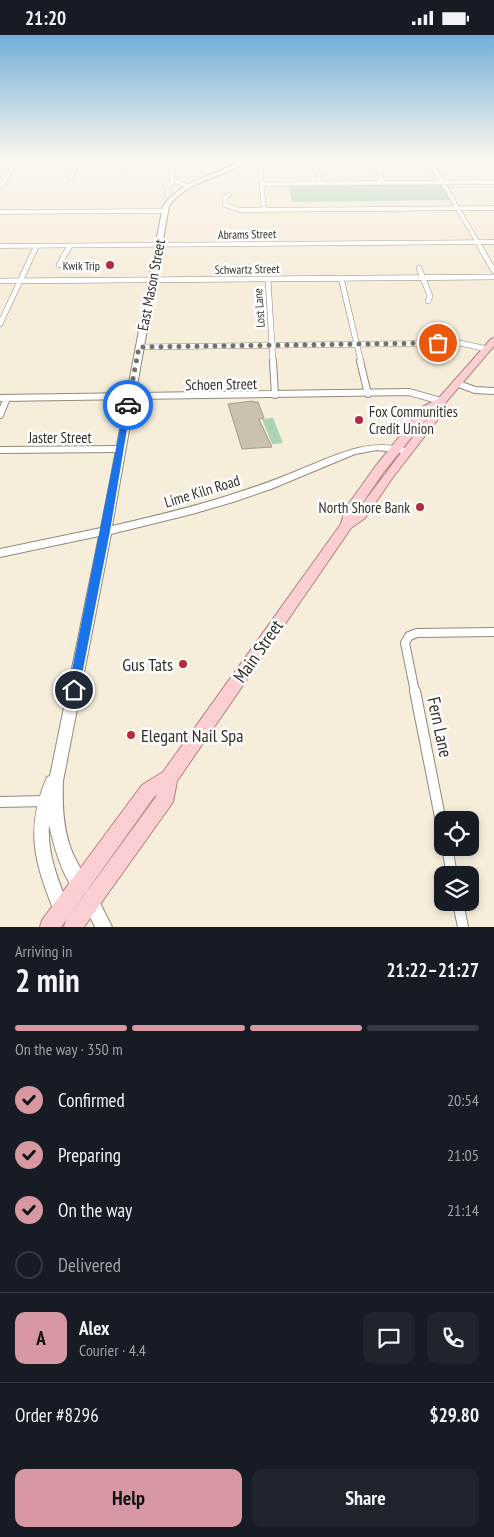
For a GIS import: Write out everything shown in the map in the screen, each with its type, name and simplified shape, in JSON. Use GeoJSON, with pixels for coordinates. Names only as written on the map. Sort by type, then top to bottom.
{"type":"FeatureCollection","features":[{"type":"Feature","properties":{"kind":"main road","name":"East Mason Street"},"geometry":{"type":"LineString","coordinates":[[71,927],[62,909],[41,852],[40,830],[50,801],[60,755],[106,531],[158,245],[165,211],[171,200]]}},
{"type":"Feature","properties":{"kind":"main road","name":"Main Street"},"geometry":{"type":"LineString","coordinates":[[49,927],[148,791],[169,778],[347,525],[360,517],[402,450],[438,412],[440,401],[494,341]]}},
{"type":"Feature","properties":{"kind":"main road","name":"Lime Kiln Road"},"geometry":{"type":"LineString","coordinates":[[0,553],[162,519],[226,501],[358,450],[373,448],[402,450]]}},
{"type":"Feature","properties":{"kind":"main road","name":"Main Street"},"geometry":{"type":"LineString","coordinates":[[71,927],[167,795],[169,778]]}},
{"type":"Feature","properties":{"kind":"main road","name":"East Mason Street"},"geometry":{"type":"LineString","coordinates":[[50,801],[60,843],[67,861],[104,927]]}},
{"type":"Feature","properties":{"kind":"street"},"geometry":{"type":"LineString","coordinates":[[224,200],[224,204],[227,207],[236,210],[494,208]]}},
{"type":"Feature","properties":{"kind":"street"},"geometry":{"type":"LineString","coordinates":[[263,200],[264,210]]}},
{"type":"Feature","properties":{"kind":"street"},"geometry":{"type":"LineString","coordinates":[[452,200],[494,271]]}},
{"type":"Feature","properties":{"kind":"street"},"geometry":{"type":"LineString","coordinates":[[0,212],[165,211]]}},
{"type":"Feature","properties":{"kind":"street","name":"Abrams Street"},"geometry":{"type":"LineString","coordinates":[[0,246],[494,242]]}},
{"type":"Feature","properties":{"kind":"street"},"geometry":{"type":"LineString","coordinates":[[0,324],[36,246]]}},
{"type":"Feature","properties":{"kind":"street"},"geometry":{"type":"LineString","coordinates":[[59,265],[70,246]]}},
{"type":"Feature","properties":{"kind":"street"},"geometry":{"type":"LineString","coordinates":[[419,268],[430,296],[428,301]]}},
{"type":"Feature","properties":{"kind":"street","name":"Schwartz Street"},"geometry":{"type":"LineString","coordinates":[[0,281],[494,277]]}},
{"type":"Feature","properties":{"kind":"street"},"geometry":{"type":"LineString","coordinates":[[341,278],[368,394]]}},
{"type":"Feature","properties":{"kind":"street","name":"Lost Lane"},"geometry":{"type":"LineString","coordinates":[[268,279],[275,395]]}},
{"type":"Feature","properties":{"kind":"street"},"geometry":{"type":"LineString","coordinates":[[139,347],[460,343],[487,349]]}},
{"type":"Feature","properties":{"kind":"street"},"geometry":{"type":"LineString","coordinates":[[456,383],[481,391],[494,391]]}},
{"type":"Feature","properties":{"kind":"street","name":"Schoen Street"},"geometry":{"type":"LineString","coordinates":[[3,398],[418,393],[440,401]]}},
{"type":"Feature","properties":{"kind":"street"},"geometry":{"type":"LineString","coordinates":[[0,415],[3,398]]}},
{"type":"Feature","properties":{"kind":"street","name":"Jaster Street"},"geometry":{"type":"LineString","coordinates":[[0,450],[120,449]]}},
{"type":"Feature","properties":{"kind":"street","name":"Fern Lane"},"geometry":{"type":"LineString","coordinates":[[439,811],[405,643],[409,636],[417,633],[494,632]]}},
{"type":"Feature","properties":{"kind":"street"},"geometry":{"type":"LineString","coordinates":[[0,802],[50,801]]}},
{"type":"Feature","properties":{"kind":"street"},"geometry":{"type":"LineString","coordinates":[[460,911],[463,927]]}},
{"type":"Feature","properties":{"kind":"green space"},"geometry":{"type":"Polygon","coordinates":[[[292,200],[450,200],[292,202],[292,200]]]}},
{"type":"Feature","properties":{"kind":"green space"},"geometry":{"type":"Polygon","coordinates":[[[273,418],[283,443],[272,444],[262,419],[273,418]]]}},
{"type":"Feature","properties":{"kind":"building"},"geometry":{"type":"Polygon","coordinates":[[[258,402],[264,418],[259,419],[272,447],[242,449],[228,404],[258,402]]]}},
{"type":"Feature","properties":{"kind":"way so far"},"geometry":{"type":"LineString","coordinates":[[128,405],[139,347],[438,343]]}},
{"type":"Feature","properties":{"kind":"place","name":"Kwik Trip"},"geometry":{"type":"Point","coordinates":[110,265]}},
{"type":"Feature","properties":{"kind":"place","name":"Fox Communities Credit Union"},"geometry":{"type":"Point","coordinates":[359,420]}},
{"type":"Feature","properties":{"kind":"place","name":"North Shore Bank"},"geometry":{"type":"Point","coordinates":[420,507]}},
{"type":"Feature","properties":{"kind":"place","name":"Gus Tats"},"geometry":{"type":"Point","coordinates":[183,664]}},
{"type":"Feature","properties":{"kind":"place","name":"Elegant Nail Spa"},"geometry":{"type":"Point","coordinates":[131,735]}},
{"type":"Feature","properties":{"kind":"route"},"geometry":{"type":"LineString","coordinates":[[74,690],[106,531],[128,405]]}}]}
